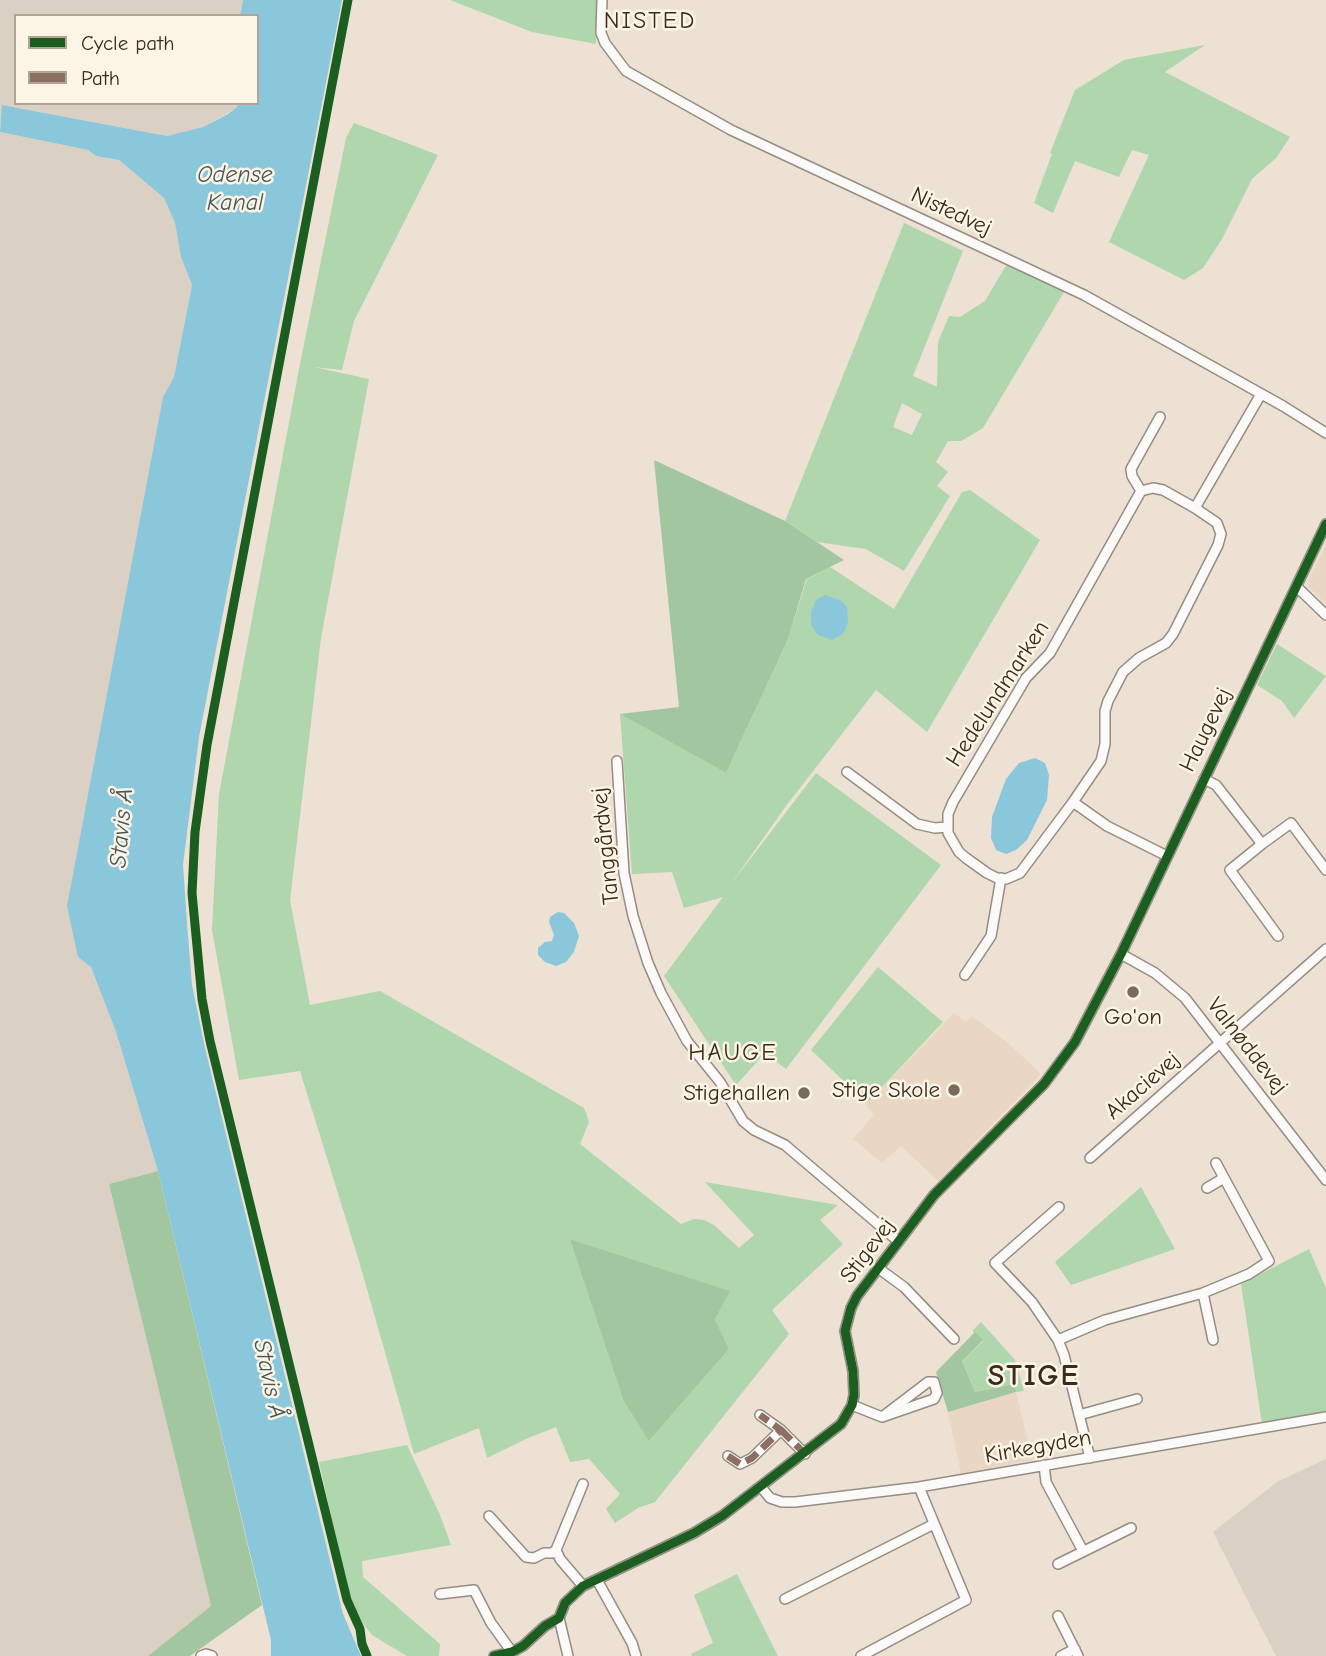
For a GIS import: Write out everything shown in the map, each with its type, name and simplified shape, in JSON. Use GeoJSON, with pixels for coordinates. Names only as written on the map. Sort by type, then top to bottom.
{"type":"FeatureCollection","features":[{"type":"Feature","properties":{"kind":"street","name":"Nistedvej"},"geometry":{"type":"LineString","coordinates":[[602,0],[601,33],[605,43],[626,71],[730,130],[1084,295],[1326,433]]}},
{"type":"Feature","properties":{"kind":"street"},"geometry":{"type":"LineString","coordinates":[[1195,508],[1261,394]]}},
{"type":"Feature","properties":{"kind":"street"},"geometry":{"type":"LineString","coordinates":[[847,772],[917,824],[948,830],[959,852],[987,873],[1001,878],[1020,873],[1101,761],[1105,744],[1105,711],[1123,672],[1139,658],[1166,643],[1173,634],[1218,545],[1221,534],[1217,523],[1163,490],[1153,488],[1141,491],[1132,476],[1131,469],[1160,417]]}},
{"type":"Feature","properties":{"kind":"street","name":"Hedelundmarken"},"geometry":{"type":"LineString","coordinates":[[948,830],[948,814],[958,793],[1026,678],[1044,661],[1141,491]]}},
{"type":"Feature","properties":{"kind":"street","name":"Haugevej"},"geometry":{"type":"LineString","coordinates":[[1121,954],[1326,524]]}},
{"type":"Feature","properties":{"kind":"street"},"geometry":{"type":"LineString","coordinates":[[1297,587],[1326,615]]}},
{"type":"Feature","properties":{"kind":"street","name":"Hedelundmarken"},"geometry":{"type":"LineString","coordinates":[[1058,616],[1067,621]]}},
{"type":"Feature","properties":{"kind":"street","name":"Tanggårdvej"},"geometry":{"type":"LineString","coordinates":[[617,761],[624,873],[633,916],[653,974],[687,1041],[720,1082],[743,1121],[754,1130],[785,1145],[898,1241]]}},
{"type":"Feature","properties":{"kind":"street"},"geometry":{"type":"LineString","coordinates":[[1204,779],[1216,785],[1262,844]]}},
{"type":"Feature","properties":{"kind":"street"},"geometry":{"type":"LineString","coordinates":[[1073,802],[1107,826],[1167,856]]}},
{"type":"Feature","properties":{"kind":"street"},"geometry":{"type":"LineString","coordinates":[[1278,936],[1230,870],[1291,823],[1326,870]]}},
{"type":"Feature","properties":{"kind":"street"},"geometry":{"type":"LineString","coordinates":[[965,975],[990,936],[1001,878]]}},
{"type":"Feature","properties":{"kind":"street","name":"Akacievej"},"geometry":{"type":"LineString","coordinates":[[1090,1158],[1326,949]]}},
{"type":"Feature","properties":{"kind":"street","name":"Stigevej"},"geometry":{"type":"LineString","coordinates":[[852,1405],[855,1384],[845,1331],[857,1296],[934,1195],[1056,1069],[1075,1042],[1121,954]]}},
{"type":"Feature","properties":{"kind":"street","name":"Valnøddevej"},"geometry":{"type":"LineString","coordinates":[[1121,954],[1155,973],[1185,998],[1326,1180]]}},
{"type":"Feature","properties":{"kind":"street"},"geometry":{"type":"LineString","coordinates":[[1058,1339],[1105,1320],[1203,1293],[1248,1274],[1269,1261],[1216,1163]]}},
{"type":"Feature","properties":{"kind":"street"},"geometry":{"type":"LineString","coordinates":[[1207,1188],[1224,1178]]}},
{"type":"Feature","properties":{"kind":"street"},"geometry":{"type":"LineString","coordinates":[[1059,1207],[995,1264],[1032,1302],[1058,1339],[1065,1355],[1090,1458]]}},
{"type":"Feature","properties":{"kind":"street","name":"Stigevej"},"geometry":{"type":"LineString","coordinates":[[878,1268],[904,1287],[954,1339]]}},
{"type":"Feature","properties":{"kind":"street"},"geometry":{"type":"LineString","coordinates":[[1203,1293],[1213,1340]]}},
{"type":"Feature","properties":{"kind":"street"},"geometry":{"type":"LineString","coordinates":[[568,1656],[559,1618],[565,1603],[583,1586],[694,1533],[722,1516],[841,1424],[852,1405],[882,1417],[934,1399],[937,1393],[934,1382],[928,1382],[882,1417]]}},
{"type":"Feature","properties":{"kind":"street"},"geometry":{"type":"LineString","coordinates":[[1079,1415],[1137,1399]]}},
{"type":"Feature","properties":{"kind":"street"},"geometry":{"type":"LineString","coordinates":[[760,1415],[781,1430],[805,1454]]}},
{"type":"Feature","properties":{"kind":"street","name":"Kirkegyden"},"geometry":{"type":"LineString","coordinates":[[761,1487],[770,1498],[782,1502],[919,1487],[1326,1418]]}},
{"type":"Feature","properties":{"kind":"street"},"geometry":{"type":"LineString","coordinates":[[728,1456],[740,1464],[752,1458],[781,1430]]}},
{"type":"Feature","properties":{"kind":"street"},"geometry":{"type":"LineString","coordinates":[[1044,1465],[1046,1482],[1083,1551]]}},
{"type":"Feature","properties":{"kind":"street"},"geometry":{"type":"LineString","coordinates":[[489,1516],[526,1557],[534,1558],[544,1553],[552,1553],[556,1550],[583,1484]]}},
{"type":"Feature","properties":{"kind":"street"},"geometry":{"type":"LineString","coordinates":[[861,1656],[966,1600],[919,1487]]}},
{"type":"Feature","properties":{"kind":"street"},"geometry":{"type":"LineString","coordinates":[[785,1599],[934,1524]]}},
{"type":"Feature","properties":{"kind":"street"},"geometry":{"type":"LineString","coordinates":[[1058,1564],[1131,1528]]}},
{"type":"Feature","properties":{"kind":"street"},"geometry":{"type":"LineString","coordinates":[[556,1550],[560,1559],[583,1586]]}},
{"type":"Feature","properties":{"kind":"street"},"geometry":{"type":"LineString","coordinates":[[597,1580],[632,1643],[636,1656]]}},
{"type":"Feature","properties":{"kind":"street"},"geometry":{"type":"LineString","coordinates":[[440,1594],[474,1590],[491,1623],[512,1652]]}},
{"type":"Feature","properties":{"kind":"street"},"geometry":{"type":"LineString","coordinates":[[1058,1616],[1076,1653],[1061,1656]]}},
{"type":"Feature","properties":{"kind":"street"},"geometry":{"type":"LineString","coordinates":[[494,1656],[512,1652],[559,1618]]}},
{"type":"Feature","properties":{"kind":"street"},"geometry":{"type":"LineString","coordinates":[[201,1656],[212,1656]]}},
{"type":"Feature","properties":{"kind":"shaded area"},"geometry":{"type":"Polygon","coordinates":[[[0,0],[243,0],[240,14],[14,14],[14,105],[238,105],[203,127],[167,136],[3,105],[0,127],[0,0]]]}},
{"type":"Feature","properties":{"kind":"shaded area"},"geometry":{"type":"Polygon","coordinates":[[[0,132],[88,150],[96,156],[119,160],[164,198],[175,223],[181,257],[192,285],[174,377],[163,398],[91,967],[116,1032],[158,1171],[109,1184],[211,1606],[148,1656],[0,1656],[0,132]]]}},
{"type":"Feature","properties":{"kind":"shaded area"},"geometry":{"type":"Polygon","coordinates":[[[1326,543],[1326,604],[1309,587],[1308,581],[1326,543]]]}},
{"type":"Feature","properties":{"kind":"shaded area","name":"Stige Skole"},"geometry":{"type":"Polygon","coordinates":[[[954,1013],[966,1022],[972,1016],[1008,1043],[1041,1074],[938,1181],[901,1146],[882,1163],[853,1139],[874,1115],[866,1105],[954,1013]]]}},
{"type":"Feature","properties":{"kind":"shaded area"},"geometry":{"type":"Polygon","coordinates":[[[1016,1392],[1032,1460],[961,1474],[948,1412],[1016,1392]]]}},
{"type":"Feature","properties":{"kind":"shaded area"},"geometry":{"type":"Polygon","coordinates":[[[1326,1459],[1326,1656],[1276,1656],[1213,1532],[1277,1482],[1326,1459]]]}},
{"type":"Feature","properties":{"kind":"green space"},"geometry":{"type":"Polygon","coordinates":[[[450,0],[596,0],[596,44],[532,32],[450,0]]]}},
{"type":"Feature","properties":{"kind":"green space"},"geometry":{"type":"Polygon","coordinates":[[[1205,45],[1165,72],[1290,137],[1276,158],[1252,179],[1222,239],[1203,268],[1184,280],[1109,242],[1149,155],[1132,150],[1119,177],[1075,161],[1053,213],[1034,203],[1075,90],[1124,60],[1205,45]]]}},
{"type":"Feature","properties":{"kind":"green space"},"geometry":{"type":"Polygon","coordinates":[[[354,123],[438,155],[354,321],[342,370],[314,367],[369,379],[321,638],[290,900],[310,1005],[380,991],[584,1108],[589,1122],[580,1144],[681,1224],[694,1219],[704,1220],[714,1225],[739,1248],[754,1235],[705,1182],[838,1205],[820,1220],[843,1244],[772,1310],[789,1334],[655,1502],[638,1508],[615,1523],[606,1509],[620,1494],[589,1459],[570,1462],[556,1427],[487,1458],[479,1428],[414,1454],[359,1261],[300,1071],[239,1080],[212,930],[219,794],[300,364],[346,138],[354,123]],[[570,1239],[650,1440],[729,1349],[715,1319],[729,1291],[570,1239]]]}},
{"type":"Feature","properties":{"kind":"green space"},"geometry":{"type":"Polygon","coordinates":[[[904,223],[963,251],[913,376],[937,387],[938,342],[949,316],[960,317],[985,301],[1007,264],[1064,292],[983,428],[961,441],[948,441],[936,462],[948,472],[937,486],[950,496],[904,571],[866,549],[817,542],[785,521],[904,223]],[[902,403],[893,427],[912,435],[922,414],[902,403]]]}},
{"type":"Feature","properties":{"kind":"green space"},"geometry":{"type":"Polygon","coordinates":[[[654,460],[785,521],[844,560],[806,579],[788,639],[726,773],[620,714],[679,707],[654,460]]]}},
{"type":"Feature","properties":{"kind":"green space"},"geometry":{"type":"Polygon","coordinates":[[[970,490],[1040,540],[927,732],[876,690],[786,806],[731,884],[816,773],[941,865],[786,1069],[765,1053],[736,1085],[664,976],[723,897],[684,908],[672,872],[632,874],[620,714],[726,773],[788,639],[807,579],[830,567],[894,609],[962,492],[970,490]]]}},
{"type":"Feature","properties":{"kind":"green space"},"geometry":{"type":"Polygon","coordinates":[[[1277,644],[1326,676],[1294,718],[1282,701],[1257,685],[1277,644]]]}},
{"type":"Feature","properties":{"kind":"green space"},"geometry":{"type":"Polygon","coordinates":[[[878,967],[943,1022],[867,1103],[811,1050],[878,967]]]}},
{"type":"Feature","properties":{"kind":"green space"},"geometry":{"type":"Polygon","coordinates":[[[158,1171],[262,1605],[190,1656],[148,1656],[211,1606],[109,1184],[158,1171]]]}},
{"type":"Feature","properties":{"kind":"green space"},"geometry":{"type":"Polygon","coordinates":[[[1141,1187],[1175,1249],[1071,1285],[1055,1262],[1141,1187]]]}},
{"type":"Feature","properties":{"kind":"green space"},"geometry":{"type":"Polygon","coordinates":[[[570,1239],[730,1291],[715,1319],[729,1349],[649,1441],[624,1401],[570,1239]]]}},
{"type":"Feature","properties":{"kind":"green space"},"geometry":{"type":"Polygon","coordinates":[[[1309,1249],[1326,1288],[1326,1411],[1262,1424],[1241,1284],[1309,1249]]]}},
{"type":"Feature","properties":{"kind":"green space"},"geometry":{"type":"Polygon","coordinates":[[[981,1322],[1015,1360],[1024,1391],[1016,1392],[1013,1384],[975,1392],[962,1361],[983,1341],[973,1330],[981,1322]]]}},
{"type":"Feature","properties":{"kind":"green space"},"geometry":{"type":"Polygon","coordinates":[[[973,1330],[983,1340],[962,1361],[975,1392],[1014,1384],[1016,1392],[948,1412],[936,1372],[974,1333],[973,1330]]]}},
{"type":"Feature","properties":{"kind":"green space"},"geometry":{"type":"Polygon","coordinates":[[[407,1445],[451,1545],[362,1561],[363,1577],[440,1644],[439,1656],[407,1656],[372,1635],[361,1621],[350,1600],[319,1462],[407,1445]]]}},
{"type":"Feature","properties":{"kind":"green space"},"geometry":{"type":"Polygon","coordinates":[[[737,1574],[778,1656],[692,1656],[691,1654],[713,1643],[694,1595],[737,1574]]]}},
{"type":"Feature","properties":{"kind":"water","name":"Odense Kanal"},"geometry":{"type":"Polygon","coordinates":[[[243,0],[342,0],[199,737],[183,865],[187,923],[192,985],[205,1048],[343,1614],[361,1656],[271,1656],[271,1640],[158,1171],[116,1032],[91,967],[78,957],[67,906],[163,397],[174,377],[192,285],[181,257],[175,223],[164,198],[119,160],[96,156],[88,150],[0,132],[2,105],[167,136],[203,127],[228,114],[238,105],[259,105],[259,14],[240,14],[243,0]]]}},
{"type":"Feature","properties":{"kind":"water"},"geometry":{"type":"Polygon","coordinates":[[[825,595],[842,601],[847,607],[848,624],[843,634],[832,640],[818,635],[811,625],[811,612],[816,600],[825,595]]]}},
{"type":"Feature","properties":{"kind":"water"},"geometry":{"type":"Polygon","coordinates":[[[1035,758],[1045,763],[1049,775],[1047,800],[1027,840],[1016,850],[1006,854],[996,850],[991,838],[992,817],[1006,779],[1019,763],[1035,758]]]}},
{"type":"Feature","properties":{"kind":"water"},"geometry":{"type":"Polygon","coordinates":[[[558,912],[564,913],[574,923],[579,936],[574,952],[566,962],[556,966],[545,962],[538,955],[538,948],[545,942],[552,941],[554,935],[550,917],[558,912]]]}},
{"type":"Feature","properties":{"kind":"marked path"},"geometry":{"type":"LineString","coordinates":[[728,1456],[740,1464],[752,1458],[781,1430],[760,1415]]}},
{"type":"Feature","properties":{"kind":"marked path"},"geometry":{"type":"LineString","coordinates":[[781,1430],[805,1454]]}},
{"type":"Feature","properties":{"kind":"cycle path"},"geometry":{"type":"LineString","coordinates":[[348,0],[207,745],[195,832],[192,893],[202,999],[210,1041],[347,1600],[360,1629],[367,1656]]}},
{"type":"Feature","properties":{"kind":"cycle path"},"geometry":{"type":"LineString","coordinates":[[494,1656],[523,1646],[545,1626],[559,1618],[565,1603],[583,1586],[694,1533],[722,1516],[841,1424],[852,1405],[854,1395],[853,1371],[845,1331],[857,1296],[934,1195],[1044,1084],[1075,1042],[1121,954],[1326,524]]}},
{"type":"Feature","properties":{"kind":"place","name":"Go'on"},"geometry":{"type":"Point","coordinates":[1133,992]}},
{"type":"Feature","properties":{"kind":"place","name":"Stige Skole"},"geometry":{"type":"Point","coordinates":[954,1090]}},
{"type":"Feature","properties":{"kind":"place","name":"Stigehallen"},"geometry":{"type":"Point","coordinates":[804,1093]}},
{"type":"Feature","properties":{"kind":"district","name":"NISTED"},"geometry":{"type":"Point","coordinates":[650,21]}},
{"type":"Feature","properties":{"kind":"district","name":"HAUGE"},"geometry":{"type":"Point","coordinates":[733,1053]}},
{"type":"Feature","properties":{"kind":"district","name":"STIGE"},"geometry":{"type":"Point","coordinates":[1034,1377]}},
{"type":"Feature","properties":{"kind":"water label","name":"Stavis Å"},"geometry":{"type":"Point","coordinates":[122,828]}},
{"type":"Feature","properties":{"kind":"water label","name":"Stavis Å"},"geometry":{"type":"Point","coordinates":[269,1379]}}]}
